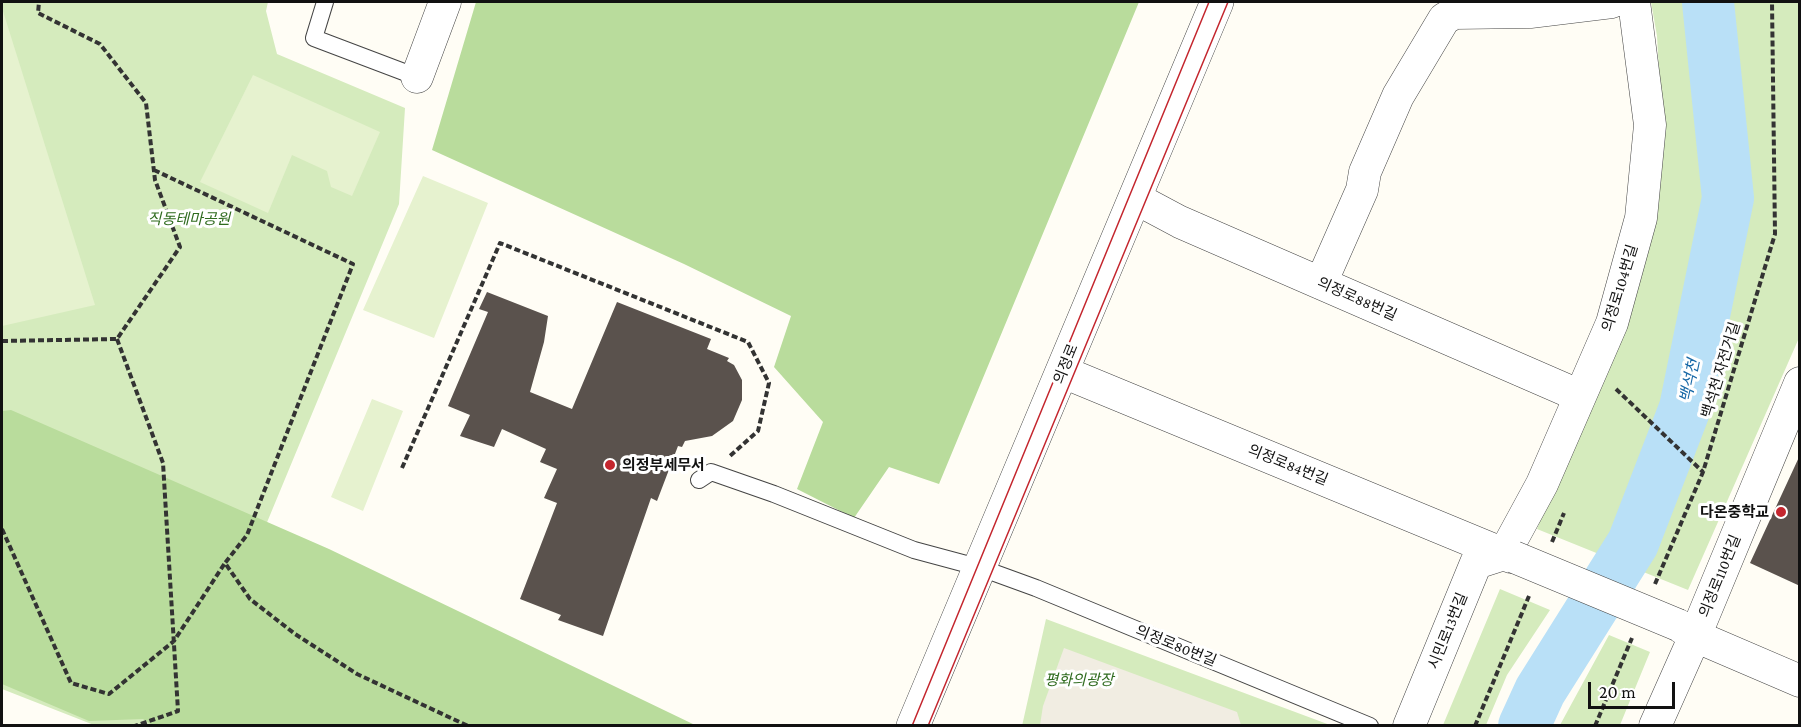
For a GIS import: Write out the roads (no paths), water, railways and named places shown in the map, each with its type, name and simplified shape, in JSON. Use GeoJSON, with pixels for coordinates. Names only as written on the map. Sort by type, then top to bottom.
{"type":"FeatureCollection","features":[{"type":"Feature","properties":{"kind":"street"},"geometry":{"type":"LineString","coordinates":[[417,77],[446,2]]}},
{"type":"Feature","properties":{"kind":"street","name":"의정로"},"geometry":{"type":"LineString","coordinates":[[913,726],[1217,2]]}},
{"type":"Feature","properties":{"kind":"street"},"geometry":{"type":"LineString","coordinates":[[1321,283],[1362,190],[1365,172],[1398,96],[1444,19],[1454,13],[1530,12],[1612,2]]}},
{"type":"Feature","properties":{"kind":"street","name":"의정로104번길"},"geometry":{"type":"LineString","coordinates":[[1509,556],[1612,323],[1641,218],[1650,125],[1634,2]]}},
{"type":"Feature","properties":{"kind":"street","name":"의정로88번길"},"geometry":{"type":"LineString","coordinates":[[1135,198],[1180,222],[1580,396]]}},
{"type":"Feature","properties":{"kind":"street","name":"의정로84번길"},"geometry":{"type":"LineString","coordinates":[[1063,372],[1687,630],[1800,681]]}},
{"type":"Feature","properties":{"kind":"street","name":"의정로110번길"},"geometry":{"type":"LineString","coordinates":[[1655,726],[1687,630],[1800,383]]}},
{"type":"Feature","properties":{"kind":"street","name":"시민로13번길"},"geometry":{"type":"LineString","coordinates":[[1409,726],[1476,563],[1509,556]]}},
{"type":"Feature","properties":{"kind":"lane"},"geometry":{"type":"LineString","coordinates":[[325,2],[314,38],[417,77]]}},
{"type":"Feature","properties":{"kind":"lane","name":"의정로80번길"},"geometry":{"type":"LineString","coordinates":[[705,476],[774,494],[914,550],[981,568],[1036,588],[1370,726]]}},
{"type":"Feature","properties":{"kind":"waterway","name":"백석천"},"geometry":{"type":"LineString","coordinates":[[1524,726],[1540,691],[1633,543],[1685,408],[1728,198],[1708,2]]}},
{"type":"Feature","properties":{"kind":"tram line"},"geometry":{"type":"LineString","coordinates":[[912,726],[1209,2]]}},
{"type":"Feature","properties":{"kind":"tram line"},"geometry":{"type":"LineString","coordinates":[[928,726],[1228,2]]}},
{"type":"Feature","properties":{"kind":"place","name":"의정부세무서"},"geometry":{"type":"Point","coordinates":[610,465]}},
{"type":"Feature","properties":{"kind":"place","name":"다온중학교"},"geometry":{"type":"Point","coordinates":[1781,512]}},
{"type":"Feature","properties":{"kind":"park label","name":"직동테마공원"},"geometry":{"type":"Point","coordinates":[189,219]}},
{"type":"Feature","properties":{"kind":"park label","name":"평화의광장"},"geometry":{"type":"Point","coordinates":[1079,680]}}]}
